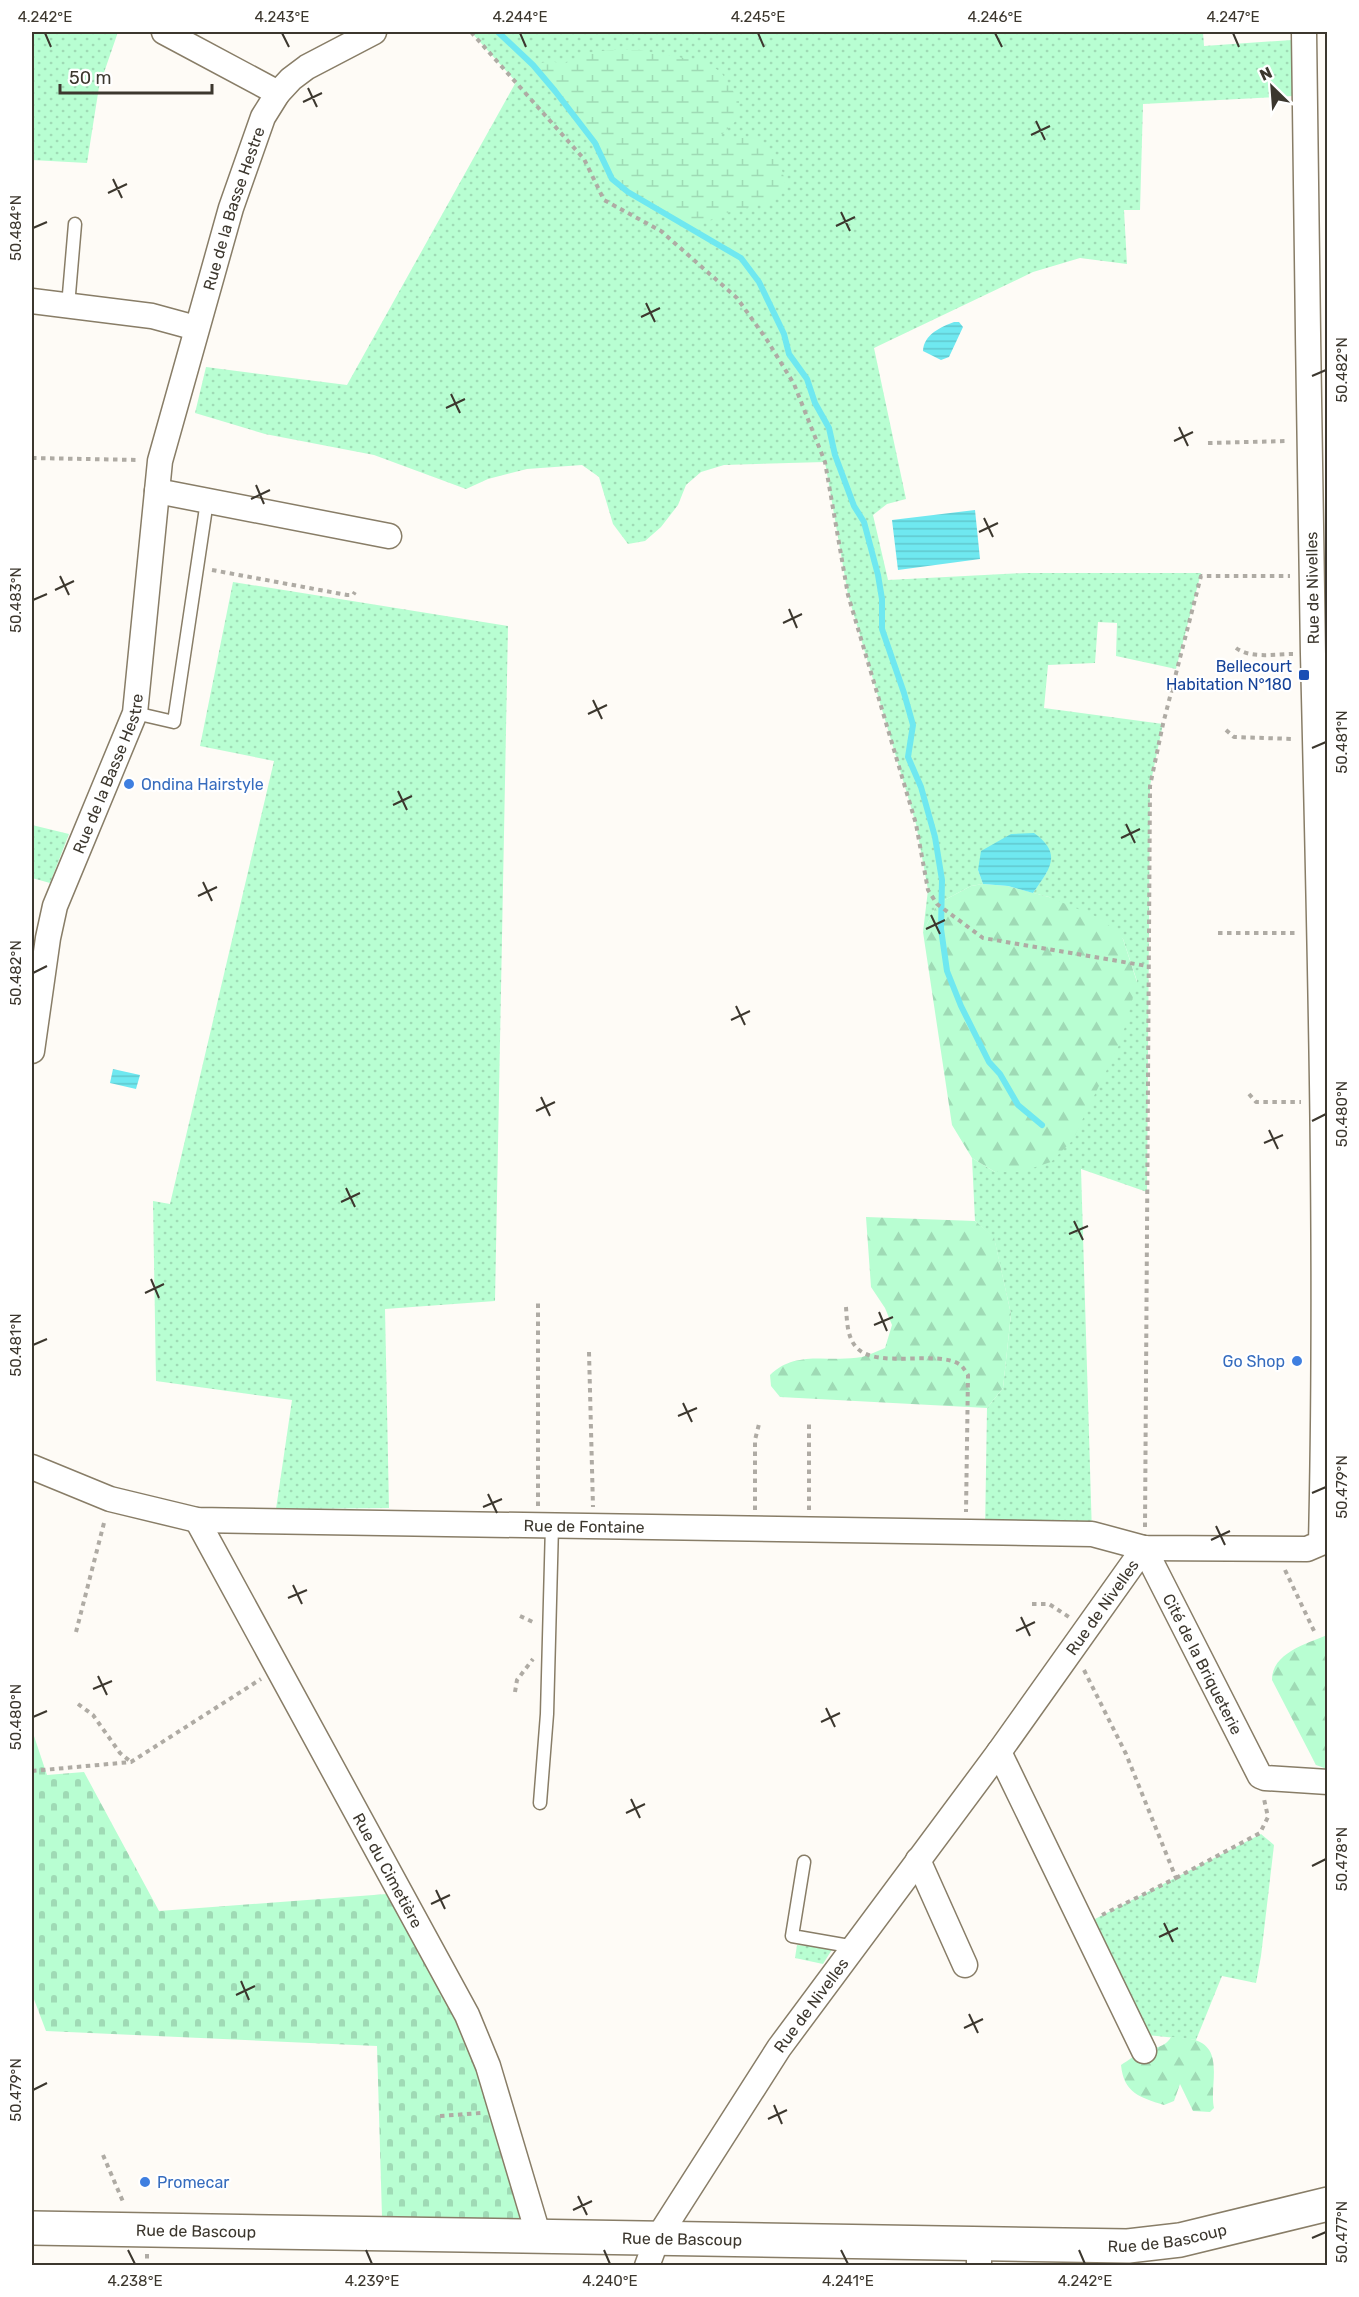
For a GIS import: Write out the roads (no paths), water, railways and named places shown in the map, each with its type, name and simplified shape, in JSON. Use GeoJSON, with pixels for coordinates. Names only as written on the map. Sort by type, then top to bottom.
{"type":"FeatureCollection","features":[{"type":"Feature","properties":{"kind":"main road","name":"Rue de Bascoup"},"geometry":{"type":"LineString","coordinates":[[32,2228],[539,2237],[652,2252],[979,2255],[1128,2246],[1180,2240],[1328,2204]]}},
{"type":"Feature","properties":{"kind":"street"},"geometry":{"type":"LineString","coordinates":[[164,32],[278,93]]}},
{"type":"Feature","properties":{"kind":"street","name":"Rue de la Basse Hestre"},"geometry":{"type":"LineString","coordinates":[[32,1051],[48,938],[55,906],[135,713],[160,461],[231,208],[263,117],[278,93],[307,66],[374,32]]}},
{"type":"Feature","properties":{"kind":"street","name":"Rue de Nivelles"},"geometry":{"type":"LineString","coordinates":[[652,2252],[779,2048],[999,1752],[1144,1548],[1307,1549],[1321,1543],[1325,1388],[1320,933],[1323,837],[1313,654],[1304,32]]}},
{"type":"Feature","properties":{"kind":"street"},"geometry":{"type":"LineString","coordinates":[[32,301],[152,316],[196,328]]}},
{"type":"Feature","properties":{"kind":"street"},"geometry":{"type":"LineString","coordinates":[[158,490],[389,536]]}},
{"type":"Feature","properties":{"kind":"street","name":"Rue de Fontaine"},"geometry":{"type":"LineString","coordinates":[[32,1467],[110,1499],[197,1520],[1092,1534],[1144,1548]]}},
{"type":"Feature","properties":{"kind":"street","name":"Rue du Cimetière"},"geometry":{"type":"LineString","coordinates":[[197,1520],[467,2015],[481,2046],[539,2237]]}},
{"type":"Feature","properties":{"kind":"street","name":"Cité de la Briqueterie"},"geometry":{"type":"LineString","coordinates":[[1144,1548],[1260,1776],[1328,1782]]}},
{"type":"Feature","properties":{"kind":"street"},"geometry":{"type":"LineString","coordinates":[[999,1752],[1144,2051]]}},
{"type":"Feature","properties":{"kind":"street"},"geometry":{"type":"LineString","coordinates":[[918,1860],[965,1965]]}},
{"type":"Feature","properties":{"kind":"lane"},"geometry":{"type":"LineString","coordinates":[[68,306],[75,224]]}},
{"type":"Feature","properties":{"kind":"lane"},"geometry":{"type":"LineString","coordinates":[[135,713],[174,722],[207,501]]}},
{"type":"Feature","properties":{"kind":"lane"},"geometry":{"type":"LineString","coordinates":[[540,1803],[547,1714],[545,1525]]}},
{"type":"Feature","properties":{"kind":"lane"},"geometry":{"type":"LineString","coordinates":[[804,1862],[792,1936],[855,1947]]}},
{"type":"Feature","properties":{"kind":"water"},"geometry":{"type":"Polygon","coordinates":[[[954,322],[959,322],[963,327],[949,357],[941,360],[923,351],[926,340],[930,336],[954,322]]]}},
{"type":"Feature","properties":{"kind":"water"},"geometry":{"type":"Polygon","coordinates":[[[975,510],[980,559],[898,570],[892,520],[975,510]]]}},
{"type":"Feature","properties":{"kind":"water"},"geometry":{"type":"Polygon","coordinates":[[[1034,833],[1048,848],[1051,862],[1033,893],[1008,886],[983,884],[978,870],[981,851],[1011,834],[1034,833]]]}},
{"type":"Feature","properties":{"kind":"water"},"geometry":{"type":"Polygon","coordinates":[[[113,1069],[140,1075],[136,1089],[110,1083],[113,1069]]]}},
{"type":"Feature","properties":{"kind":"waterway"},"geometry":{"type":"LineString","coordinates":[[498,32],[533,65],[555,91],[595,143],[612,179],[628,192],[741,258],[759,282],[784,334],[789,354],[807,379],[815,403],[829,428],[835,455],[854,506],[864,522],[878,575],[882,599],[882,629],[913,725],[908,757],[921,787],[935,837],[942,880],[941,929],[947,971],[961,1006],[989,1062],[1000,1074],[1018,1105],[1042,1125]]}},
{"type":"Feature","properties":{"kind":"place","name":"Bellecourt Habitation N°180"},"geometry":{"type":"Point","coordinates":[1304,675]}},
{"type":"Feature","properties":{"kind":"place","name":"Ondina Hairstyle"},"geometry":{"type":"Point","coordinates":[129,784]}},
{"type":"Feature","properties":{"kind":"place","name":"Go Shop"},"geometry":{"type":"Point","coordinates":[1297,1361]}},
{"type":"Feature","properties":{"kind":"place","name":"Promecar"},"geometry":{"type":"Point","coordinates":[145,2182]}}]}
